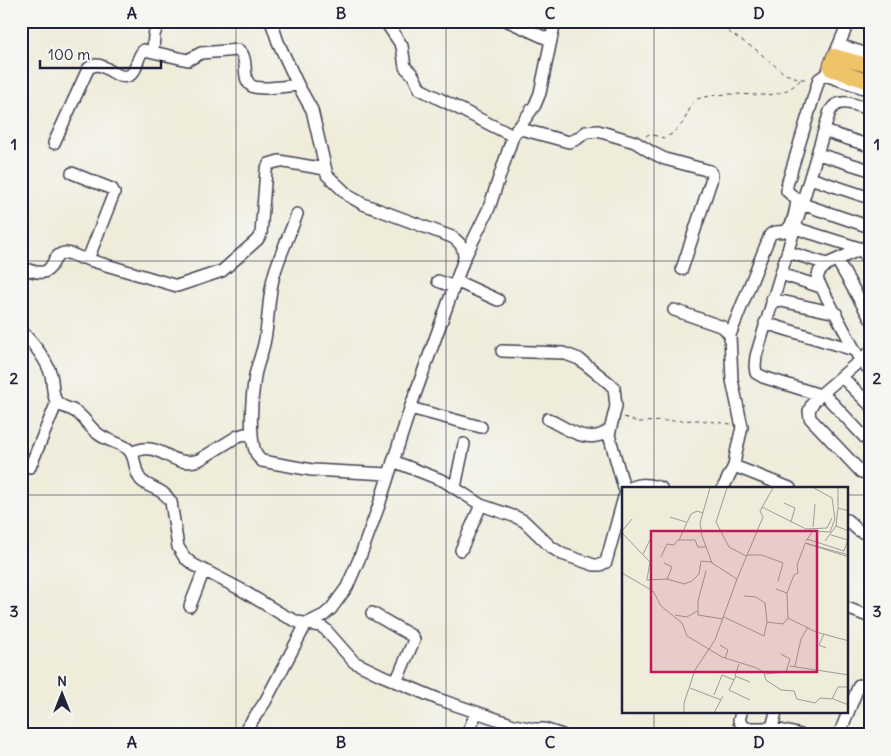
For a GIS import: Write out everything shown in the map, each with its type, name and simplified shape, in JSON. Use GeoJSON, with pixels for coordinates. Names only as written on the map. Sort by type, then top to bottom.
{"type":"FeatureCollection","features":[{"type":"Feature","properties":{"kind":"main road"},"geometry":{"type":"LineString","coordinates":[[829,65],[870,66]]}},
{"type":"Feature","properties":{"kind":"main road"},"geometry":{"type":"LineString","coordinates":[[829,65],[870,82]]}},
{"type":"Feature","properties":{"kind":"street"},"geometry":{"type":"LineString","coordinates":[[153,52],[154,35],[158,21]]}},
{"type":"Feature","properties":{"kind":"street"},"geometry":{"type":"LineString","coordinates":[[271,21],[278,42],[312,110],[327,175],[349,196],[363,204],[452,237],[464,249],[464,259]]}},
{"type":"Feature","properties":{"kind":"street"},"geometry":{"type":"LineString","coordinates":[[385,21],[402,46],[404,67],[413,75],[420,89],[515,132],[569,142],[586,132],[598,131],[632,140],[657,156],[710,171],[712,175],[682,269]]}},
{"type":"Feature","properties":{"kind":"street"},"geometry":{"type":"LineString","coordinates":[[508,21],[550,40]]}},
{"type":"Feature","properties":{"kind":"street"},"geometry":{"type":"LineString","coordinates":[[242,735],[265,702],[306,624],[324,615],[331,609],[348,587],[360,558],[410,408],[464,259],[489,208],[515,132],[535,105],[540,94],[555,21]]}},
{"type":"Feature","properties":{"kind":"street"},"geometry":{"type":"LineString","coordinates":[[724,487],[734,466],[742,427],[732,380],[730,335],[770,235],[774,232],[785,231],[790,226],[797,200],[787,191],[786,185],[829,65],[849,21]]}},
{"type":"Feature","properties":{"kind":"street"},"geometry":{"type":"LineString","coordinates":[[54,143],[88,69],[99,65],[121,76],[126,76],[133,71],[141,52],[144,50],[188,60],[201,53],[238,50],[243,55],[249,84],[254,87],[298,85]]}},
{"type":"Feature","properties":{"kind":"street"},"geometry":{"type":"LineString","coordinates":[[829,65],[870,55]]}},
{"type":"Feature","properties":{"kind":"street"},"geometry":{"type":"LineString","coordinates":[[829,65],[870,90]]}},
{"type":"Feature","properties":{"kind":"street"},"geometry":{"type":"LineString","coordinates":[[870,110],[847,102],[840,102],[833,105],[830,111],[772,299],[755,366],[756,373],[762,377],[822,394],[870,443]]}},
{"type":"Feature","properties":{"kind":"street"},"geometry":{"type":"LineString","coordinates":[[824,131],[870,146]]}},
{"type":"Feature","properties":{"kind":"street"},"geometry":{"type":"LineString","coordinates":[[818,154],[870,170]]}},
{"type":"Feature","properties":{"kind":"street"},"geometry":{"type":"LineString","coordinates":[[21,267],[32,272],[44,273],[49,270],[59,255],[63,253],[86,258],[177,286],[222,270],[257,240],[261,234],[266,170],[269,164],[280,161],[325,169]]}},
{"type":"Feature","properties":{"kind":"street"},"geometry":{"type":"LineString","coordinates":[[72,172],[112,189],[114,193],[90,254],[86,258]]}},
{"type":"Feature","properties":{"kind":"street"},"geometry":{"type":"LineString","coordinates":[[810,178],[870,198]]}},
{"type":"Feature","properties":{"kind":"street"},"geometry":{"type":"LineString","coordinates":[[802,204],[870,227]]}},
{"type":"Feature","properties":{"kind":"street"},"geometry":{"type":"LineString","coordinates":[[298,214],[270,288],[265,342],[253,386],[252,432],[255,453],[257,458],[262,461],[318,471],[388,474]]}},
{"type":"Feature","properties":{"kind":"street"},"geometry":{"type":"LineString","coordinates":[[795,228],[866,247]]}},
{"type":"Feature","properties":{"kind":"street"},"geometry":{"type":"LineString","coordinates":[[866,247],[832,262],[818,272],[817,279],[857,355],[870,370]]}},
{"type":"Feature","properties":{"kind":"street"},"geometry":{"type":"LineString","coordinates":[[866,247],[870,265]]}},
{"type":"Feature","properties":{"kind":"street"},"geometry":{"type":"LineString","coordinates":[[788,252],[832,262],[870,318]]}},
{"type":"Feature","properties":{"kind":"street"},"geometry":{"type":"LineString","coordinates":[[781,274],[821,287]]}},
{"type":"Feature","properties":{"kind":"street"},"geometry":{"type":"LineString","coordinates":[[438,281],[455,284],[498,300]]}},
{"type":"Feature","properties":{"kind":"street"},"geometry":{"type":"LineString","coordinates":[[772,299],[836,313]]}},
{"type":"Feature","properties":{"kind":"street"},"geometry":{"type":"LineString","coordinates":[[674,310],[723,327],[730,335]]}},
{"type":"Feature","properties":{"kind":"street"},"geometry":{"type":"LineString","coordinates":[[765,323],[857,355],[870,352]]}},
{"type":"Feature","properties":{"kind":"street"},"geometry":{"type":"LineString","coordinates":[[21,331],[37,348],[45,362],[50,373],[56,402],[30,468]]}},
{"type":"Feature","properties":{"kind":"street"},"geometry":{"type":"LineString","coordinates":[[502,351],[555,352],[579,359],[614,388],[616,406],[610,429],[611,442],[624,487]]}},
{"type":"Feature","properties":{"kind":"street"},"geometry":{"type":"LineString","coordinates":[[857,355],[842,377],[812,404],[809,411],[810,418],[861,472],[870,474]]}},
{"type":"Feature","properties":{"kind":"street"},"geometry":{"type":"LineString","coordinates":[[842,377],[870,405]]}},
{"type":"Feature","properties":{"kind":"street"},"geometry":{"type":"LineString","coordinates":[[56,402],[62,407],[79,413],[96,433],[127,449],[131,454],[138,476],[167,496],[171,502],[178,547],[185,558],[194,565],[240,589],[272,610],[306,624],[320,626],[325,629],[354,662],[396,682],[476,713],[524,728],[544,729],[562,735]]}},
{"type":"Feature","properties":{"kind":"street"},"geometry":{"type":"LineString","coordinates":[[410,408],[481,427]]}},
{"type":"Feature","properties":{"kind":"street"},"geometry":{"type":"LineString","coordinates":[[548,419],[581,435],[600,436],[610,429]]}},
{"type":"Feature","properties":{"kind":"street"},"geometry":{"type":"LineString","coordinates":[[131,454],[140,449],[151,449],[178,461],[192,462],[199,460],[238,436],[252,432]]}},
{"type":"Feature","properties":{"kind":"street"},"geometry":{"type":"LineString","coordinates":[[455,487],[464,444]]}},
{"type":"Feature","properties":{"kind":"street"},"geometry":{"type":"LineString","coordinates":[[392,461],[455,487],[481,505],[507,513],[524,521],[551,547],[562,554],[586,563],[600,565],[606,562],[622,504]]}},
{"type":"Feature","properties":{"kind":"street"},"geometry":{"type":"LineString","coordinates":[[734,466],[787,487]]}},
{"type":"Feature","properties":{"kind":"street"},"geometry":{"type":"LineString","coordinates":[[632,487],[640,484],[658,487]]}},
{"type":"Feature","properties":{"kind":"street"},"geometry":{"type":"LineString","coordinates":[[461,550],[481,505]]}},
{"type":"Feature","properties":{"kind":"street"},"geometry":{"type":"LineString","coordinates":[[848,521],[858,530],[870,536]]}},
{"type":"Feature","properties":{"kind":"street"},"geometry":{"type":"LineString","coordinates":[[190,606],[204,570]]}},
{"type":"Feature","properties":{"kind":"street"},"geometry":{"type":"LineString","coordinates":[[848,608],[870,616]]}},
{"type":"Feature","properties":{"kind":"street"},"geometry":{"type":"LineString","coordinates":[[372,613],[412,636],[414,640],[396,682]]}},
{"type":"Feature","properties":{"kind":"street"},"geometry":{"type":"LineString","coordinates":[[848,712],[859,685]]}},
{"type":"Feature","properties":{"kind":"street"},"geometry":{"type":"LineString","coordinates":[[468,735],[476,713]]}},
{"type":"Feature","properties":{"kind":"street"},"geometry":{"type":"LineString","coordinates":[[740,714],[739,720],[743,732],[772,728],[802,735]]}},
{"type":"Feature","properties":{"kind":"street"},"geometry":{"type":"LineString","coordinates":[[772,728],[776,714]]}},
{"type":"Feature","properties":{"kind":"street"},"geometry":{"type":"LineString","coordinates":[[839,735],[847,714]]}},
{"type":"Feature","properties":{"kind":"path"},"geometry":{"type":"LineString","coordinates":[[716,21],[727,31],[755,49],[785,74],[801,79]]}},
{"type":"Feature","properties":{"kind":"path"},"geometry":{"type":"LineString","coordinates":[[640,145],[647,135],[664,138],[672,134],[683,123],[693,102],[697,99],[724,94],[780,94],[790,90],[801,79],[829,65]]}},
{"type":"Feature","properties":{"kind":"path"},"geometry":{"type":"LineString","coordinates":[[616,406],[625,417],[638,422],[698,420],[742,427]]}}]}
